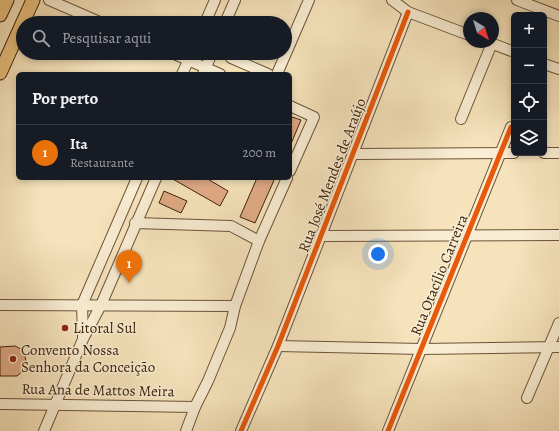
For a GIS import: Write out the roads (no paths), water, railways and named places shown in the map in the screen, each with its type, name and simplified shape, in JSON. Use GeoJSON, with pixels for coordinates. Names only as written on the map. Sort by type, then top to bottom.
{"type":"FeatureCollection","features":[{"type":"Feature","properties":{"kind":"main road"},"geometry":{"type":"LineString","coordinates":[[0,15],[7,0]]}},
{"type":"Feature","properties":{"kind":"main road"},"geometry":{"type":"LineString","coordinates":[[26,16],[33,0]]}},
{"type":"Feature","properties":{"kind":"main road"},"geometry":{"type":"LineString","coordinates":[[0,73],[16,38]]}},
{"type":"Feature","properties":{"kind":"street"},"geometry":{"type":"LineString","coordinates":[[49,0],[86,16]]}},
{"type":"Feature","properties":{"kind":"street"},"geometry":{"type":"LineString","coordinates":[[208,16],[215,0]]}},
{"type":"Feature","properties":{"kind":"street"},"geometry":{"type":"LineString","coordinates":[[228,16],[235,0]]}},
{"type":"Feature","properties":{"kind":"street"},"geometry":{"type":"LineString","coordinates":[[292,39],[309,0]]}},
{"type":"Feature","properties":{"kind":"street"},"geometry":{"type":"LineString","coordinates":[[392,0],[408,12],[463,33]]}},
{"type":"Feature","properties":{"kind":"street"},"geometry":{"type":"LineString","coordinates":[[517,0],[559,16]]}},
{"type":"Feature","properties":{"kind":"street","name":"Rua José Mendes de Araújo"},"geometry":{"type":"LineString","coordinates":[[242,431],[278,346],[408,12]]}},
{"type":"Feature","properties":{"kind":"street"},"geometry":{"type":"LineString","coordinates":[[499,46],[511,51]]}},
{"type":"Feature","properties":{"kind":"street"},"geometry":{"type":"LineString","coordinates":[[461,119],[488,48]]}},
{"type":"Feature","properties":{"kind":"street"},"geometry":{"type":"LineString","coordinates":[[183,72],[189,60]]}},
{"type":"Feature","properties":{"kind":"street"},"geometry":{"type":"LineString","coordinates":[[193,60],[204,71],[209,60]]}},
{"type":"Feature","properties":{"kind":"street"},"geometry":{"type":"LineString","coordinates":[[236,60],[263,72]]}},
{"type":"Feature","properties":{"kind":"street"},"geometry":{"type":"LineString","coordinates":[[278,72],[283,60]]}},
{"type":"Feature","properties":{"kind":"street"},"geometry":{"type":"LineString","coordinates":[[547,65],[559,69]]}},
{"type":"Feature","properties":{"kind":"street"},"geometry":{"type":"LineString","coordinates":[[292,107],[314,117],[292,166]]}},
{"type":"Feature","properties":{"kind":"street","name":"Rua Otacílio Carreira"},"geometry":{"type":"LineString","coordinates":[[388,431],[511,129]]}},
{"type":"Feature","properties":{"kind":"street"},"geometry":{"type":"LineString","coordinates":[[354,154],[511,153]]}},
{"type":"Feature","properties":{"kind":"street"},"geometry":{"type":"LineString","coordinates":[[547,153],[559,153]]}},
{"type":"Feature","properties":{"kind":"street"},"geometry":{"type":"LineString","coordinates":[[83,339],[82,305],[136,180]]}},
{"type":"Feature","properties":{"kind":"street"},"geometry":{"type":"LineString","coordinates":[[44,431],[83,339],[101,305],[135,223],[155,180]]}},
{"type":"Feature","properties":{"kind":"street"},"geometry":{"type":"LineString","coordinates":[[186,431],[230,328],[235,306],[259,241],[286,180]]}},
{"type":"Feature","properties":{"kind":"street"},"geometry":{"type":"LineString","coordinates":[[135,223],[230,226],[259,241]]}},
{"type":"Feature","properties":{"kind":"street"},"geometry":{"type":"LineString","coordinates":[[321,236],[559,235]]}},
{"type":"Feature","properties":{"kind":"street"},"geometry":{"type":"LineString","coordinates":[[0,305],[235,306]]}},
{"type":"Feature","properties":{"kind":"street"},"geometry":{"type":"LineString","coordinates":[[527,398],[554,347],[559,323]]}},
{"type":"Feature","properties":{"kind":"street"},"geometry":{"type":"LineString","coordinates":[[278,346],[422,349],[554,347]]}},
{"type":"Feature","properties":{"kind":"street","name":"Rua Ana de Mattos Meira"},"geometry":{"type":"LineString","coordinates":[[0,404],[195,407]]}},
{"type":"Feature","properties":{"kind":"place","name":"Ita"},"geometry":{"type":"Point","coordinates":[129,283]}},
{"type":"Feature","properties":{"kind":"place","name":"Litoral Sul"},"geometry":{"type":"Point","coordinates":[65,328]}},
{"type":"Feature","properties":{"kind":"place","name":"Convento Nossa Senhora da Conceição"},"geometry":{"type":"Point","coordinates":[13,359]}}]}
